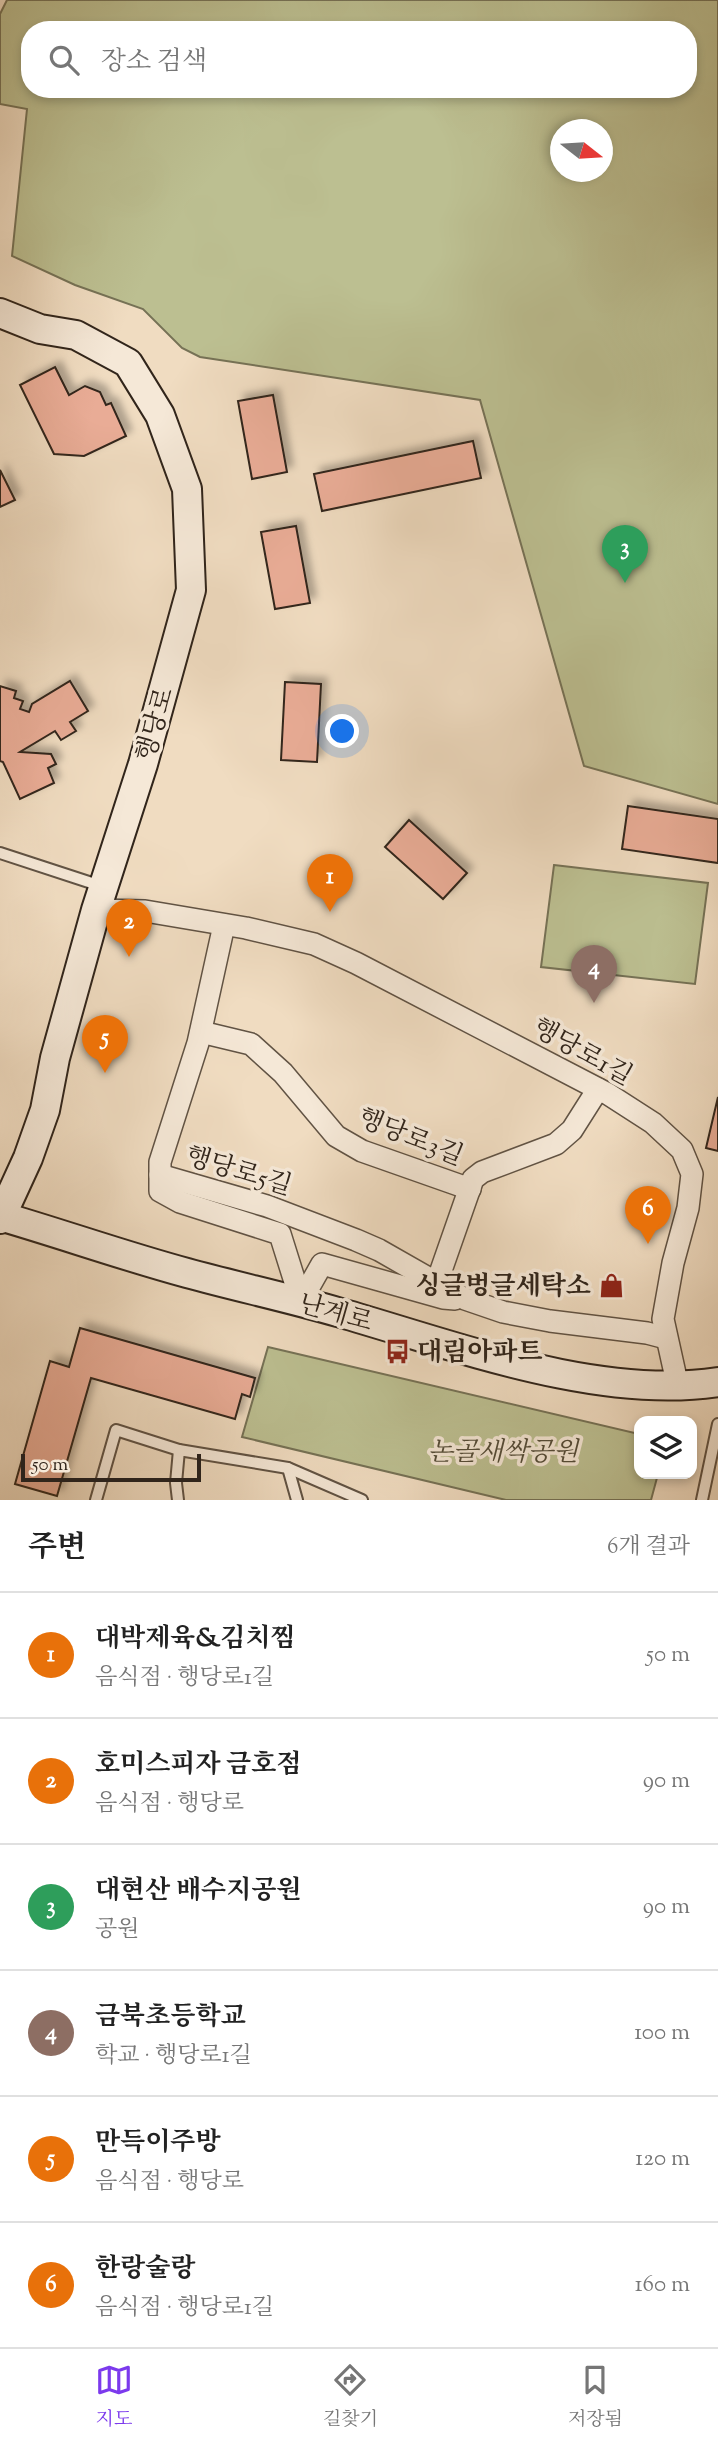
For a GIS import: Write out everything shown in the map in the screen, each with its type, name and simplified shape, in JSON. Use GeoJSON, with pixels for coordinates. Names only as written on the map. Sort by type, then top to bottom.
{"type":"FeatureCollection","features":[{"type":"Feature","properties":{"kind":"main road","name":"행당로"},"geometry":{"type":"LineString","coordinates":[[0,313],[40,329],[76,335],[128,363],[160,415],[187,489],[191,590],[143,764],[100,898],[55,1058],[45,1110],[28,1158],[0,1217]]}},
{"type":"Feature","properties":{"kind":"main road","name":"난계로"},"geometry":{"type":"LineString","coordinates":[[0,1217],[186,1273],[301,1301],[538,1370],[639,1385],[717,1385]]}},
{"type":"Feature","properties":{"kind":"street","name":"행당로1길"},"geometry":{"type":"LineString","coordinates":[[100,898],[145,911],[314,944],[598,1089],[653,1124],[682,1150],[692,1174],[688,1208],[673,1263],[663,1320],[678,1387]]}},
{"type":"Feature","properties":{"kind":"street"},"geometry":{"type":"LineString","coordinates":[[201,1032],[224,925]]}},
{"type":"Feature","properties":{"kind":"street","name":"행당로5길"},"geometry":{"type":"LineString","coordinates":[[201,1032],[160,1162],[160,1175],[267,1206],[355,1240],[379,1250],[465,1299],[503,1312],[666,1338]]}},
{"type":"Feature","properties":{"kind":"street","name":"행당로3길"},"geometry":{"type":"LineString","coordinates":[[201,1032],[251,1044],[283,1073],[336,1136],[362,1151],[470,1189],[473,1179],[482,1172],[555,1144],[572,1130],[598,1089]]}},
{"type":"Feature","properties":{"kind":"street"},"geometry":{"type":"LineString","coordinates":[[160,1175],[160,1191],[180,1202],[280,1234],[301,1301]]}},
{"type":"Feature","properties":{"kind":"street"},"geometry":{"type":"LineString","coordinates":[[437,1282],[470,1189]]}},
{"type":"Feature","properties":{"kind":"street"},"geometry":{"type":"LineString","coordinates":[[301,1301],[323,1264],[443,1298],[465,1299]]}},
{"type":"Feature","properties":{"kind":"lane"},"geometry":{"type":"LineString","coordinates":[[0,853],[100,898]]}},
{"type":"Feature","properties":{"kind":"lane"},"geometry":{"type":"LineString","coordinates":[[702,1500],[718,1424]]}},
{"type":"Feature","properties":{"kind":"lane"},"geometry":{"type":"LineString","coordinates":[[96,1500],[116,1430],[179,1450],[288,1468],[362,1500]]}},
{"type":"Feature","properties":{"kind":"lane"},"geometry":{"type":"LineString","coordinates":[[178,1500],[176,1483],[179,1450]]}},
{"type":"Feature","properties":{"kind":"lane"},"geometry":{"type":"LineString","coordinates":[[288,1468],[297,1500]]}},
{"type":"Feature","properties":{"kind":"green space"},"geometry":{"type":"Polygon","coordinates":[[[7,0],[718,0],[718,804],[584,766],[480,400],[200,357],[182,348],[143,309],[75,285],[12,256],[27,109],[0,104],[0,14],[7,0]]]}},
{"type":"Feature","properties":{"kind":"green space"},"geometry":{"type":"Polygon","coordinates":[[[554,865],[708,883],[695,984],[541,967],[554,865]]]}},
{"type":"Feature","properties":{"kind":"green space","name":"논골새싹공원"},"geometry":{"type":"Polygon","coordinates":[[[268,1347],[634,1433],[634,1479],[657,1479],[651,1500],[506,1500],[242,1437],[268,1347]]]}},
{"type":"Feature","properties":{"kind":"building"},"geometry":{"type":"Polygon","coordinates":[[[55,367],[69,395],[85,386],[100,392],[106,405],[111,403],[126,436],[84,456],[54,454],[20,385],[55,367]]]}},
{"type":"Feature","properties":{"kind":"building"},"geometry":{"type":"Polygon","coordinates":[[[273,395],[287,472],[252,479],[238,401],[273,395]]]}},
{"type":"Feature","properties":{"kind":"building"},"geometry":{"type":"Polygon","coordinates":[[[473,441],[481,478],[322,511],[314,474],[473,441]]]}},
{"type":"Feature","properties":{"kind":"building"},"geometry":{"type":"Polygon","coordinates":[[[0,470],[15,500],[0,507],[0,470]]]}},
{"type":"Feature","properties":{"kind":"building"},"geometry":{"type":"Polygon","coordinates":[[[296,526],[310,603],[275,609],[261,532],[296,526]]]}},
{"type":"Feature","properties":{"kind":"building"},"geometry":{"type":"Polygon","coordinates":[[[70,681],[88,711],[70,722],[76,731],[61,740],[55,731],[20,752],[51,754],[56,764],[48,768],[54,783],[20,799],[3,762],[0,761],[0,686],[16,691],[14,698],[23,701],[20,709],[29,712],[32,704],[70,681]]]}},
{"type":"Feature","properties":{"kind":"building"},"geometry":{"type":"Polygon","coordinates":[[[285,682],[321,684],[317,762],[281,760],[285,682]]]}},
{"type":"Feature","properties":{"kind":"building"},"geometry":{"type":"Polygon","coordinates":[[[628,806],[718,819],[718,863],[622,849],[628,806]]]}},
{"type":"Feature","properties":{"kind":"building"},"geometry":{"type":"Polygon","coordinates":[[[409,820],[467,873],[443,899],[385,847],[409,820]]]}},
{"type":"Feature","properties":{"kind":"building"},"geometry":{"type":"Polygon","coordinates":[[[718,1097],[718,1151],[706,1148],[718,1097]]]}},
{"type":"Feature","properties":{"kind":"building"},"geometry":{"type":"Polygon","coordinates":[[[80,1328],[255,1378],[250,1397],[242,1394],[235,1419],[91,1378],[57,1496],[15,1484],[50,1361],[69,1367],[80,1328]]]}},
{"type":"Feature","properties":{"kind":"place","name":"대현산 배수지공원"},"geometry":{"type":"Point","coordinates":[625,583]}},
{"type":"Feature","properties":{"kind":"place","name":"대박제육&김치찜"},"geometry":{"type":"Point","coordinates":[330,912]}},
{"type":"Feature","properties":{"kind":"place","name":"호미스피자 금호점"},"geometry":{"type":"Point","coordinates":[129,957]}},
{"type":"Feature","properties":{"kind":"place","name":"금북초등학교"},"geometry":{"type":"Point","coordinates":[594,1003]}},
{"type":"Feature","properties":{"kind":"place","name":"만득이주방"},"geometry":{"type":"Point","coordinates":[105,1073]}},
{"type":"Feature","properties":{"kind":"place","name":"한랑술랑"},"geometry":{"type":"Point","coordinates":[648,1244]}},
{"type":"Feature","properties":{"kind":"place","name":"싱글벙글세탁소"},"geometry":{"type":"Point","coordinates":[611,1285]}},
{"type":"Feature","properties":{"kind":"place","name":"대림아파트"},"geometry":{"type":"Point","coordinates":[397,1351]}}]}
